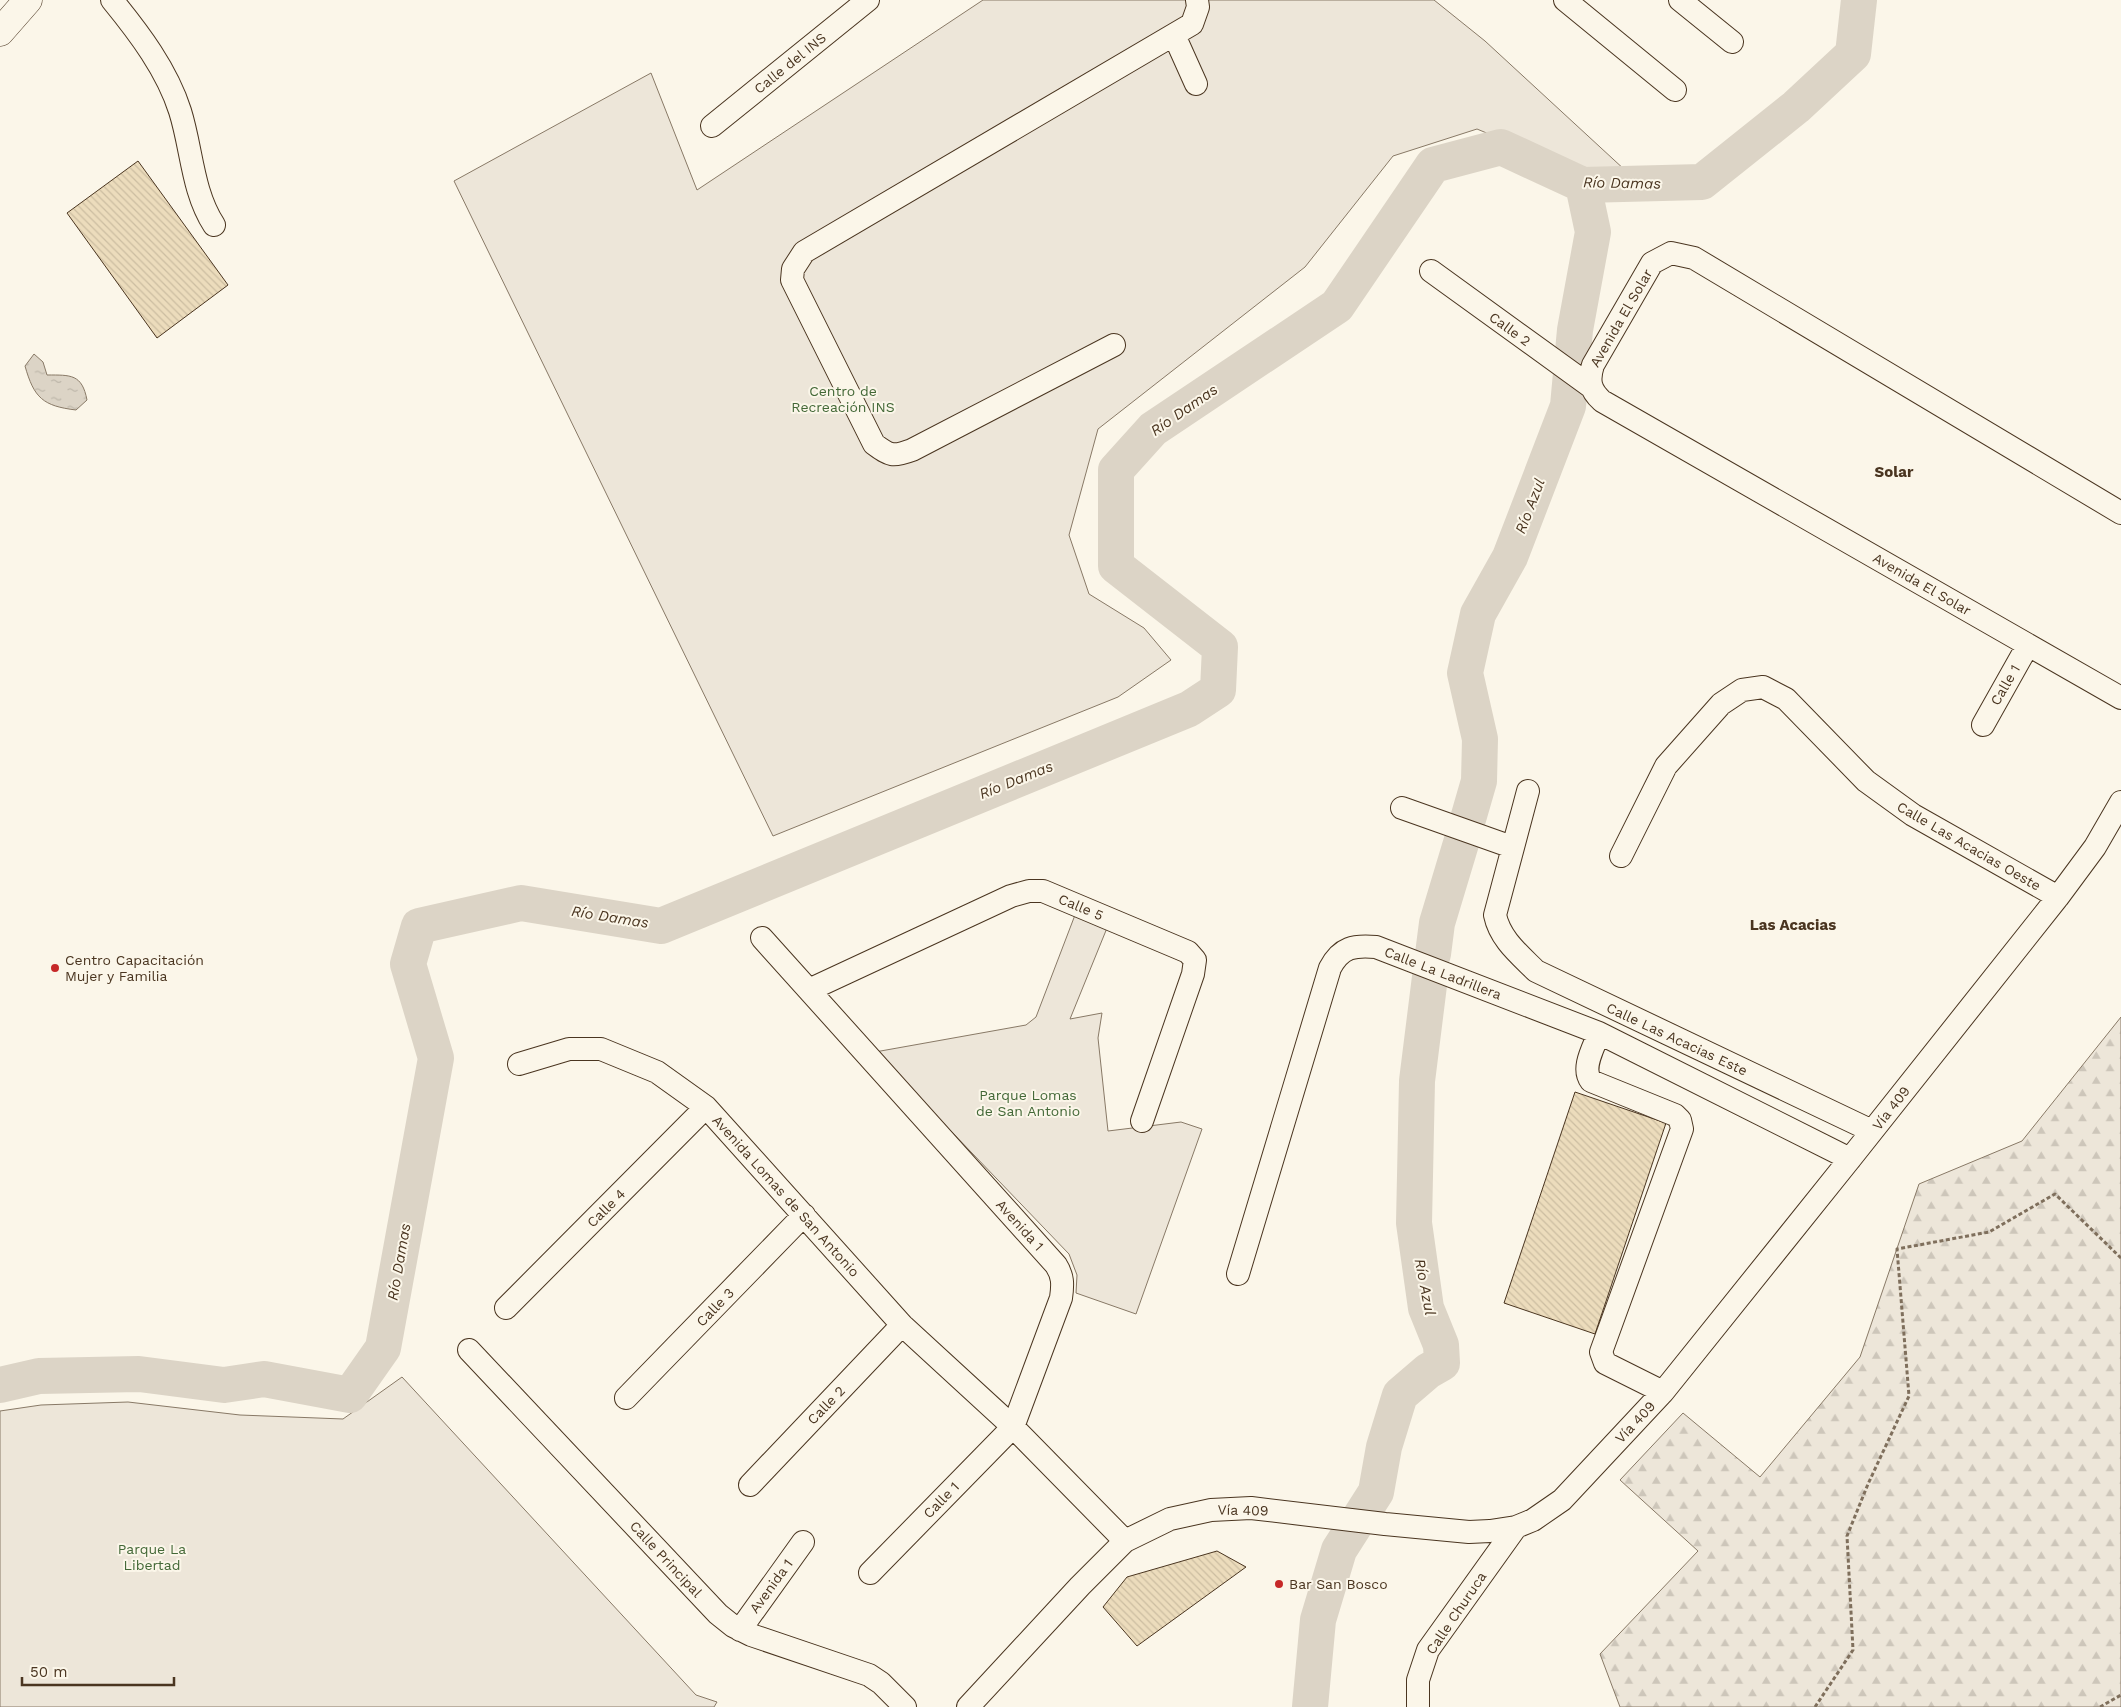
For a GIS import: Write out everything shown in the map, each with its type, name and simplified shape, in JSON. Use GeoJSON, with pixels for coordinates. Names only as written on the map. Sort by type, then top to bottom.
{"type":"FeatureCollection","features":[{"type":"Feature","properties":{"kind":"main road"},"geometry":{"type":"LineString","coordinates":[[0,32],[28,0]]}},
{"type":"Feature","properties":{"kind":"street"},"geometry":{"type":"LineString","coordinates":[[112,0],[166,76],[180,111],[199,194],[205,210],[214,225]]}},
{"type":"Feature","properties":{"kind":"street","name":"Calle del INS"},"geometry":{"type":"LineString","coordinates":[[712,126],[868,0]]}},
{"type":"Feature","properties":{"kind":"street"},"geometry":{"type":"LineString","coordinates":[[1114,345],[912,450],[899,455],[888,455],[874,444],[792,280],[793,269],[804,252],[1192,24],[1198,7],[1197,0]]}},
{"type":"Feature","properties":{"kind":"street"},"geometry":{"type":"LineString","coordinates":[[1565,0],[1676,90]]}},
{"type":"Feature","properties":{"kind":"street"},"geometry":{"type":"LineString","coordinates":[[1680,0],[1732,42]]}},
{"type":"Feature","properties":{"kind":"street"},"geometry":{"type":"LineString","coordinates":[[1174,35],[1196,84]]}},
{"type":"Feature","properties":{"kind":"street","name":"Avenida El Solar"},"geometry":{"type":"LineString","coordinates":[[2121,513],[1694,258],[1672,253],[1652,263],[1593,365],[1586,383],[1594,394],[1602,400],[2121,698]]}},
{"type":"Feature","properties":{"kind":"street","name":"Calle 2"},"geometry":{"type":"LineString","coordinates":[[1431,272],[1586,383]]}},
{"type":"Feature","properties":{"kind":"street","name":"Calle 1"},"geometry":{"type":"LineString","coordinates":[[1983,725],[2028,645]]}},
{"type":"Feature","properties":{"kind":"street","name":"Calle Las Acacias Oeste"},"geometry":{"type":"LineString","coordinates":[[1620,856],[1666,766],[1721,704],[1742,690],[1763,687],[1786,699],[1866,781],[1913,815],[2058,897]]}},
{"type":"Feature","properties":{"kind":"street"},"geometry":{"type":"LineString","coordinates":[[1402,808],[1512,848],[1528,790]]}},
{"type":"Feature","properties":{"kind":"street","name":"Vía 409"},"geometry":{"type":"LineString","coordinates":[[968,1707],[1080,1586],[1125,1541],[1170,1519],[1210,1510],[1251,1508],[1469,1532],[1516,1528],[1533,1520],[1562,1500],[1663,1392],[1850,1159],[2058,897],[2094,847],[2121,802]]}},
{"type":"Feature","properties":{"kind":"street","name":"Calle Las Acacias Este"},"geometry":{"type":"LineString","coordinates":[[1512,848],[1495,915],[1503,937],[1536,971],[1872,1131]]}},
{"type":"Feature","properties":{"kind":"street","name":"Calle 5"},"geometry":{"type":"LineString","coordinates":[[809,990],[1011,896],[1029,891],[1043,891],[1188,952],[1195,960],[1193,974],[1142,1121]]}},
{"type":"Feature","properties":{"kind":"street","name":"Avenida 1"},"geometry":{"type":"LineString","coordinates":[[762,938],[1056,1264],[1062,1274],[1061,1298],[1013,1427]]}},
{"type":"Feature","properties":{"kind":"street","name":"Calle La Ladrillera"},"geometry":{"type":"LineString","coordinates":[[1238,1274],[1330,968],[1337,955],[1358,946],[1376,947],[1599,1034],[1850,1159]]}},
{"type":"Feature","properties":{"kind":"street"},"geometry":{"type":"LineString","coordinates":[[1599,1034],[1587,1067],[1587,1076],[1591,1081],[1674,1114],[1680,1120],[1682,1129],[1601,1352],[1605,1363],[1663,1392]]}},
{"type":"Feature","properties":{"kind":"street","name":"Avenida Lomas de San Antonio"},"geometry":{"type":"LineString","coordinates":[[519,1064],[569,1049],[601,1049],[657,1072],[706,1107],[902,1325],[1013,1427]]}},
{"type":"Feature","properties":{"kind":"street","name":"Calle 4"},"geometry":{"type":"LineString","coordinates":[[506,1308],[706,1107]]}},
{"type":"Feature","properties":{"kind":"street","name":"Calle 3"},"geometry":{"type":"LineString","coordinates":[[626,1398],[804,1215]]}},
{"type":"Feature","properties":{"kind":"street","name":"Calle 2"},"geometry":{"type":"LineString","coordinates":[[750,1484],[902,1325]]}},
{"type":"Feature","properties":{"kind":"street","name":"Calle Principal"},"geometry":{"type":"LineString","coordinates":[[469,1350],[718,1614],[740,1630],[751,1635],[869,1675],[905,1707]]}},
{"type":"Feature","properties":{"kind":"street"},"geometry":{"type":"LineString","coordinates":[[1013,1427],[1125,1541]]}},
{"type":"Feature","properties":{"kind":"street","name":"Calle 1"},"geometry":{"type":"LineString","coordinates":[[870,1573],[1013,1427]]}},
{"type":"Feature","properties":{"kind":"street","name":"Calle Churuca"},"geometry":{"type":"LineString","coordinates":[[1418,1707],[1418,1680],[1428,1650],[1516,1528]]}},
{"type":"Feature","properties":{"kind":"street","name":"Avenida 1"},"geometry":{"type":"LineString","coordinates":[[740,1630],[803,1542]]}},
{"type":"Feature","properties":{"kind":"path"},"geometry":{"type":"LineString","coordinates":[[1815,1707],[1852,1650],[1847,1536],[1868,1484],[1909,1396],[1897,1249],[1988,1232],[2055,1194],[2121,1258]]}},
{"type":"Feature","properties":{"kind":"path"},"geometry":{"type":"LineString","coordinates":[[2100,1707],[2121,1695]]}},
{"type":"Feature","properties":{"kind":"green space","name":"Centro de Recreación INS"},"geometry":{"type":"Polygon","coordinates":[[[983,0],[1434,0],[1485,41],[1626,171],[1585,174],[1477,129],[1393,156],[1305,267],[1098,429],[1069,535],[1089,594],[1144,628],[1171,660],[1118,697],[773,836],[454,181],[651,73],[697,190],[983,0]]]}},
{"type":"Feature","properties":{"kind":"green space","name":"Parque Lomas de San Antonio"},"geometry":{"type":"Polygon","coordinates":[[[1075,915],[1107,928],[1070,1019],[1102,1013],[1098,1038],[1108,1131],[1181,1122],[1202,1129],[1136,1314],[1076,1293],[1077,1275],[1069,1254],[875,1052],[1026,1025],[1036,1017],[1075,915]]]}},
{"type":"Feature","properties":{"kind":"green space"},"geometry":{"type":"Polygon","coordinates":[[[2121,1017],[2121,1707],[1620,1707],[1600,1654],[1698,1551],[1620,1480],[1683,1413],[1760,1477],[1860,1357],[1919,1184],[2022,1141],[2121,1017]]]}},
{"type":"Feature","properties":{"kind":"green space","name":"Parque La Libertad"},"geometry":{"type":"Polygon","coordinates":[[[402,1377],[696,1695],[717,1702],[714,1707],[0,1707],[0,1411],[41,1405],[128,1402],[240,1415],[343,1419],[402,1377]]]}},
{"type":"Feature","properties":{"kind":"water"},"geometry":{"type":"Polygon","coordinates":[[[34,354],[43,362],[47,375],[69,376],[78,381],[85,391],[87,400],[76,410],[55,406],[36,393],[25,366],[34,354]]]}},
{"type":"Feature","properties":{"kind":"building"},"geometry":{"type":"Polygon","coordinates":[[[138,161],[228,285],[157,338],[67,213],[138,161]]]}},
{"type":"Feature","properties":{"kind":"building"},"geometry":{"type":"Polygon","coordinates":[[[1575,1092],[1666,1123],[1595,1334],[1504,1303],[1575,1092]]]}},
{"type":"Feature","properties":{"kind":"building"},"geometry":{"type":"Polygon","coordinates":[[[1217,1551],[1246,1567],[1137,1646],[1103,1607],[1127,1577],[1217,1551]]]}},
{"type":"Feature","properties":{"kind":"waterway","name":"Río Damas"},"geometry":{"type":"LineString","coordinates":[[0,1385],[39,1376],[139,1374],[224,1385],[264,1379],[350,1395],[383,1348],[436,1058],[408,964],[419,926],[521,903],[661,926],[1189,709],[1218,690],[1220,647],[1116,566],[1116,470],[1153,429],[1337,306],[1433,165],[1501,147],[1583,185],[1702,182],[1796,107],[1853,54],[1859,0]]}},
{"type":"Feature","properties":{"kind":"waterway","name":"Río Azul"},"geometry":{"type":"LineString","coordinates":[[1468,819],[1479,781],[1480,739],[1465,673],[1478,614],[1510,557],[1568,406],[1575,330],[1593,232],[1583,185]]}},
{"type":"Feature","properties":{"kind":"waterway","name":"Río Azul"},"geometry":{"type":"LineString","coordinates":[[1433,954],[1437,923],[1462,840]]}},
{"type":"Feature","properties":{"kind":"waterway","name":"Río Azul"},"geometry":{"type":"LineString","coordinates":[[1310,1707],[1318,1620],[1339,1550],[1376,1492],[1384,1447],[1400,1395],[1428,1371],[1442,1363],[1441,1345],[1426,1308],[1414,1223],[1417,1081],[1430,977]]}},
{"type":"Feature","properties":{"kind":"place","name":"Centro Capacitación Mujer y Familia"},"geometry":{"type":"Point","coordinates":[55,968]}},
{"type":"Feature","properties":{"kind":"place","name":"Bar San Bosco"},"geometry":{"type":"Point","coordinates":[1279,1584]}},
{"type":"Feature","properties":{"kind":"district","name":"Solar"},"geometry":{"type":"Point","coordinates":[1894,472]}},
{"type":"Feature","properties":{"kind":"district","name":"Las Acacias"},"geometry":{"type":"Point","coordinates":[1793,925]}}]}
